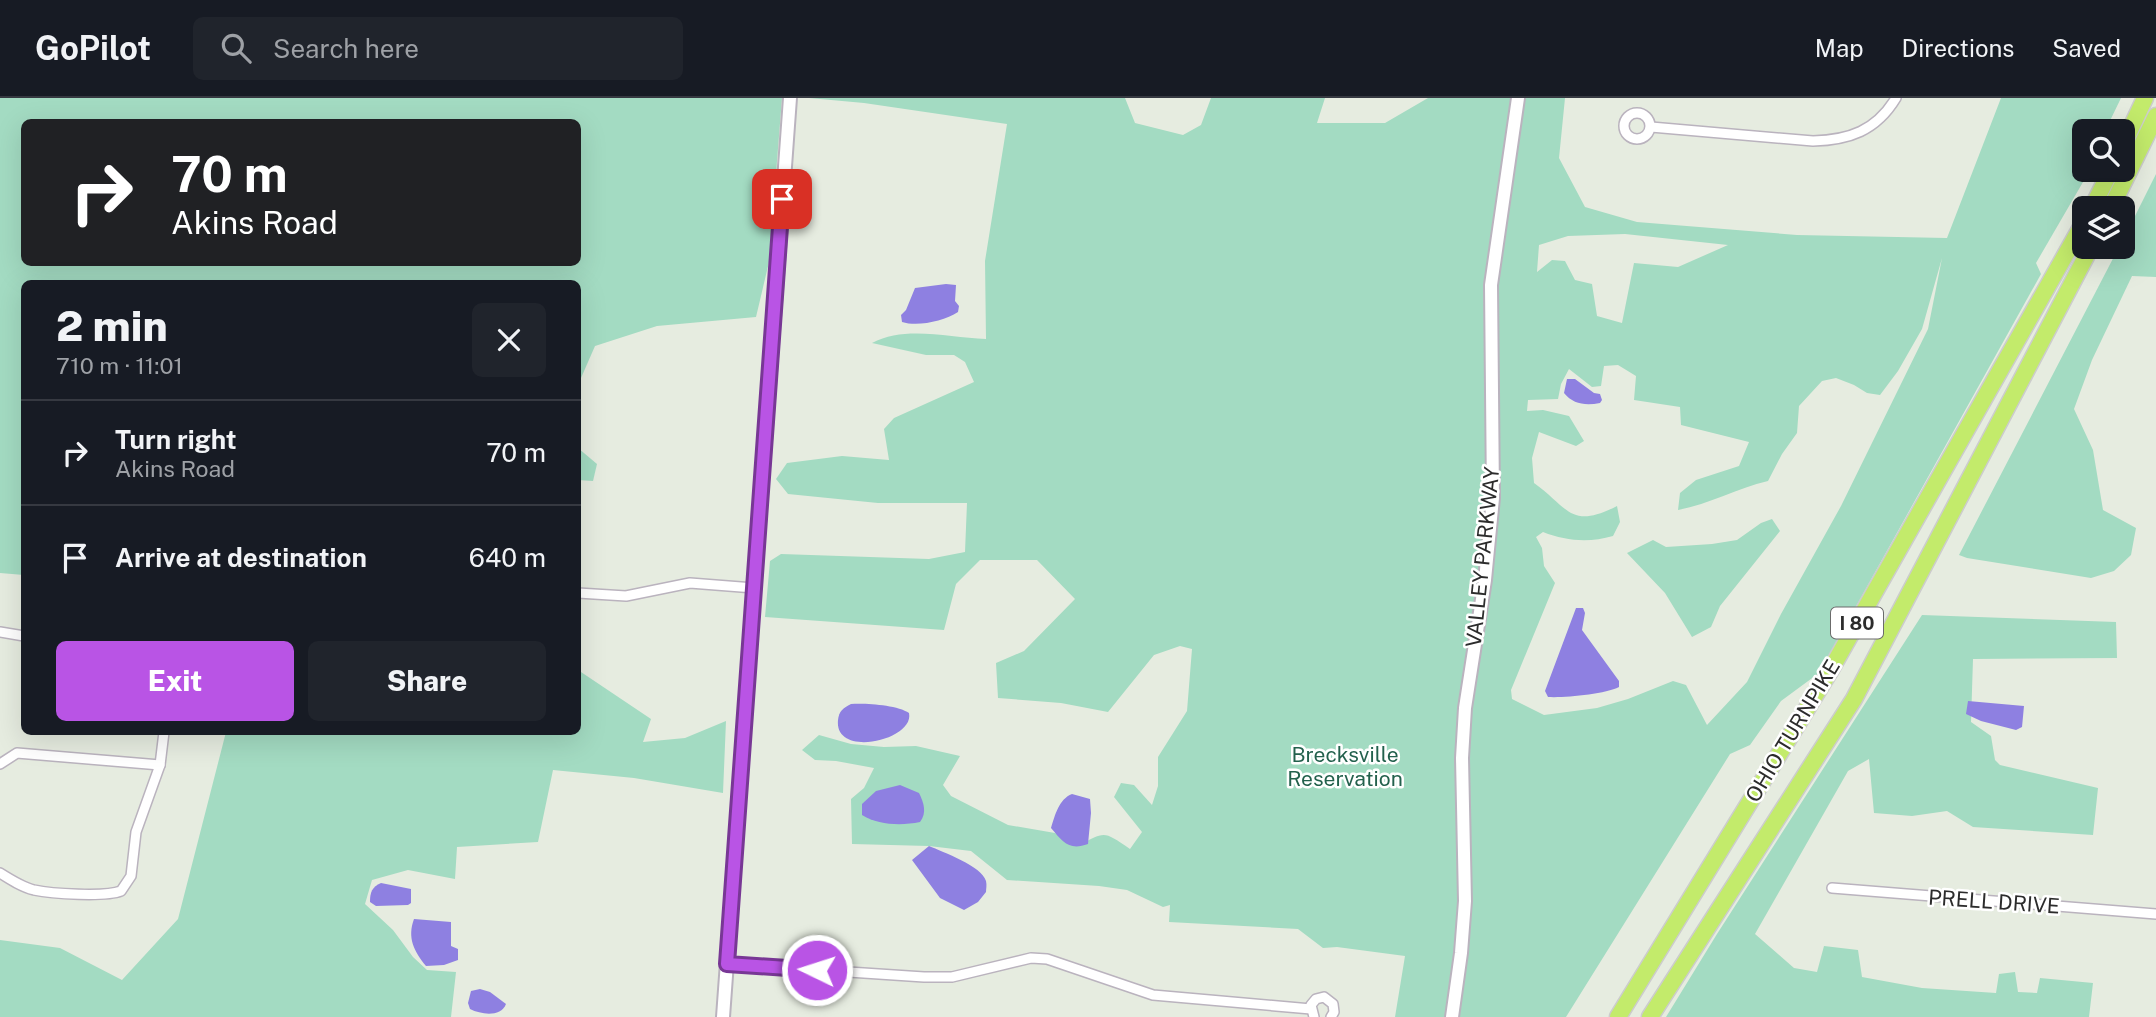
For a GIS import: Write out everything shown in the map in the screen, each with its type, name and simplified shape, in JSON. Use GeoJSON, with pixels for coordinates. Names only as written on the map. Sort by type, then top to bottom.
{"type":"FeatureCollection","features":[{"type":"Feature","properties":{"kind":"highway"},"geometry":{"type":"LineString","coordinates":[[2135,119],[2145,98]]}},
{"type":"Feature","properties":{"kind":"highway"},"geometry":{"type":"LineString","coordinates":[[2117,196],[2156,116]]}},
{"type":"Feature","properties":{"kind":"highway","name":"OHIO TURNPIKE"},"geometry":{"type":"LineString","coordinates":[[1618,1017],[1830,671],[2072,243]]}},
{"type":"Feature","properties":{"kind":"highway","name":"OHIO TURNPIKE"},"geometry":{"type":"LineString","coordinates":[[1650,1017],[1854,698],[2085,259]]}},
{"type":"Feature","properties":{"kind":"street"},"geometry":{"type":"LineString","coordinates":[[723,1017],[790,98]]}},
{"type":"Feature","properties":{"kind":"street","name":"VALLEY PARKWAY"},"geometry":{"type":"LineString","coordinates":[[1452,1017],[1465,901],[1462,758],[1465,708],[1485,580],[1493,498],[1491,285],[1518,98]]}},
{"type":"Feature","properties":{"kind":"street"},"geometry":{"type":"LineString","coordinates":[[1651,127],[1813,141],[1839,140],[1869,127],[1896,98]]}},
{"type":"Feature","properties":{"kind":"street"},"geometry":{"type":"LineString","coordinates":[[581,593],[626,596],[690,583],[754,588]]}},
{"type":"Feature","properties":{"kind":"street"},"geometry":{"type":"LineString","coordinates":[[0,632],[21,636]]}},
{"type":"Feature","properties":{"kind":"street"},"geometry":{"type":"LineString","coordinates":[[0,873],[21,886],[36,891],[103,894],[121,891],[131,876],[136,832],[160,765],[164,735]]}},
{"type":"Feature","properties":{"kind":"street"},"geometry":{"type":"LineString","coordinates":[[0,764],[18,753],[160,765]]}},
{"type":"Feature","properties":{"kind":"street","name":"PRELL DRIVE"},"geometry":{"type":"LineString","coordinates":[[1832,888],[2156,914]]}},
{"type":"Feature","properties":{"kind":"street"},"geometry":{"type":"LineString","coordinates":[[727,964],[952,977],[1031,958],[1047,958],[1153,995],[1313,1013],[1316,999],[1328,998],[1334,1008],[1331,1017]]}},
{"type":"Feature","properties":{"kind":"green space"},"geometry":{"type":"Polygon","coordinates":[[[0,98],[782,98],[769,262],[756,317],[657,326],[595,346],[581,378],[581,280],[21,280],[21,575],[0,573],[0,98]]]}},
{"type":"Feature","properties":{"kind":"green space","name":"Brecksville Reservation"},"geometry":{"type":"Polygon","coordinates":[[[809,98],[1125,98],[1135,123],[1183,135],[1201,125],[1211,98],[1325,98],[1317,123],[1385,123],[1428,98],[1565,98],[1559,158],[1585,207],[1637,222],[1797,235],[1947,238],[2001,98],[2121,98],[2111,119],[2072,119],[2072,182],[2083,182],[2075,196],[2072,196],[2072,201],[2036,263],[2041,274],[1819,673],[1781,701],[1750,745],[1730,754],[1566,1017],[1395,1017],[1405,956],[1337,947],[1323,948],[1298,929],[1169,922],[1170,905],[1163,907],[1127,890],[1007,880],[971,851],[929,846],[852,844],[851,799],[864,788],[874,768],[815,760],[802,750],[819,735],[851,744],[916,746],[960,756],[943,785],[951,796],[1008,825],[1055,833],[1078,846],[1104,835],[1130,849],[1142,832],[1114,797],[1121,783],[1134,785],[1152,805],[1158,786],[1158,757],[1187,711],[1192,649],[1180,646],[1154,655],[1108,712],[1061,703],[998,698],[996,663],[1024,651],[1075,599],[1037,560],[980,560],[956,584],[944,630],[765,617],[770,561],[781,554],[929,559],[965,552],[967,503],[878,503],[788,494],[776,479],[787,463],[842,456],[889,460],[884,429],[894,418],[974,382],[965,362],[954,355],[926,355],[872,343],[913,334],[986,339],[985,261],[1007,124],[864,103],[809,98]],[[1625,234],[1568,236],[1539,245],[1537,272],[1552,260],[1565,261],[1575,280],[1592,284],[1597,316],[1622,323],[1634,263],[1678,267],[1728,245],[1625,234]],[[1942,258],[1922,329],[1898,371],[1880,395],[1867,393],[1836,378],[1822,381],[1799,406],[1797,433],[1768,481],[1678,510],[1680,493],[1696,480],[1739,466],[1749,442],[1681,425],[1680,407],[1634,400],[1636,376],[1618,365],[1604,366],[1601,386],[1592,387],[1569,369],[1561,384],[1558,399],[1528,400],[1527,411],[1543,410],[1569,416],[1584,441],[1576,446],[1539,432],[1532,458],[1534,483],[1563,508],[1579,516],[1601,513],[1617,506],[1620,522],[1613,536],[1595,540],[1578,540],[1543,532],[1536,537],[1542,548],[1544,566],[1555,583],[1511,690],[1512,699],[1544,715],[1597,708],[1673,681],[1686,685],[1707,725],[1747,682],[1841,506],[1928,329],[1942,258]]]}},
{"type":"Feature","properties":{"kind":"green space"},"geometry":{"type":"Polygon","coordinates":[[[2156,174],[2156,277],[2132,276],[2092,360],[2074,409],[2093,450],[2103,510],[2136,528],[2131,555],[2114,571],[2091,578],[1959,555],[2113,259],[2135,259],[2135,216],[2156,174]]]}},
{"type":"Feature","properties":{"kind":"green space"},"geometry":{"type":"Polygon","coordinates":[[[581,451],[597,464],[593,481],[581,480],[581,451]]]}},
{"type":"Feature","properties":{"kind":"green space"},"geometry":{"type":"Polygon","coordinates":[[[1772,519],[1780,531],[1720,606],[1711,627],[1692,637],[1665,593],[1627,553],[1653,540],[1666,547],[1737,540],[1761,523],[1772,519]]]}},
{"type":"Feature","properties":{"kind":"green space"},"geometry":{"type":"Polygon","coordinates":[[[1922,615],[2116,622],[2117,658],[1973,659],[1971,722],[1991,736],[1995,760],[2000,765],[2098,788],[2093,835],[1973,827],[1947,811],[1912,816],[1874,813],[1869,759],[1848,771],[1755,934],[1794,968],[1817,972],[1824,946],[1858,950],[1862,977],[1922,988],[1996,993],[1999,974],[2015,972],[2018,992],[2037,993],[2040,978],[2093,983],[2089,1017],[1666,1017],[1717,934],[1922,615]]]}},
{"type":"Feature","properties":{"kind":"green space"},"geometry":{"type":"Polygon","coordinates":[[[581,672],[651,719],[643,742],[685,738],[726,721],[723,793],[634,778],[553,770],[538,842],[457,847],[455,879],[408,870],[372,880],[365,904],[393,930],[413,957],[427,970],[456,972],[451,1017],[0,1017],[0,940],[60,948],[122,980],[178,919],[225,735],[581,735],[581,672]]]}},
{"type":"Feature","properties":{"kind":"shaded area"},"geometry":{"type":"Polygon","coordinates":[[[956,285],[955,301],[959,306],[958,312],[931,322],[902,322],[901,315],[906,310],[915,288],[956,285]]]}},
{"type":"Feature","properties":{"kind":"shaded area"},"geometry":{"type":"Polygon","coordinates":[[[1567,379],[1575,379],[1594,393],[1600,394],[1602,400],[1600,403],[1589,404],[1571,400],[1564,393],[1567,379]]]}},
{"type":"Feature","properties":{"kind":"shaded area"},"geometry":{"type":"Polygon","coordinates":[[[1576,608],[1583,608],[1585,613],[1582,630],[1619,681],[1619,687],[1585,695],[1548,697],[1545,691],[1576,608]]]}},
{"type":"Feature","properties":{"kind":"shaded area"},"geometry":{"type":"Polygon","coordinates":[[[1968,701],[2024,706],[2022,727],[2016,730],[1966,714],[1968,701]]]}},
{"type":"Feature","properties":{"kind":"shaded area"},"geometry":{"type":"Polygon","coordinates":[[[851,704],[881,705],[904,710],[909,713],[908,723],[900,731],[874,741],[848,739],[840,732],[838,720],[842,710],[851,704]]]}},
{"type":"Feature","properties":{"kind":"shaded area"},"geometry":{"type":"Polygon","coordinates":[[[900,785],[919,793],[924,808],[920,822],[890,824],[862,815],[862,804],[876,791],[900,785]]]}},
{"type":"Feature","properties":{"kind":"shaded area"},"geometry":{"type":"Polygon","coordinates":[[[1072,794],[1090,799],[1088,844],[1081,846],[1067,844],[1051,828],[1061,804],[1072,794]]]}},
{"type":"Feature","properties":{"kind":"shaded area"},"geometry":{"type":"Polygon","coordinates":[[[929,846],[961,860],[983,875],[986,892],[978,902],[964,910],[940,898],[912,860],[929,846]]]}},
{"type":"Feature","properties":{"kind":"shaded area"},"geometry":{"type":"Polygon","coordinates":[[[381,883],[411,889],[411,903],[376,906],[370,902],[372,890],[381,883]]]}},
{"type":"Feature","properties":{"kind":"shaded area"},"geometry":{"type":"Polygon","coordinates":[[[414,919],[451,922],[451,946],[458,949],[458,960],[444,965],[426,966],[413,944],[411,932],[414,919]]]}},
{"type":"Feature","properties":{"kind":"shaded area"},"geometry":{"type":"Polygon","coordinates":[[[480,989],[490,992],[506,1004],[504,1008],[491,1014],[470,1009],[468,1003],[471,991],[480,989]]]}},
{"type":"Feature","properties":{"kind":"route"},"geometry":{"type":"LineString","coordinates":[[782,199],[727,964],[817,970]]}}]}
